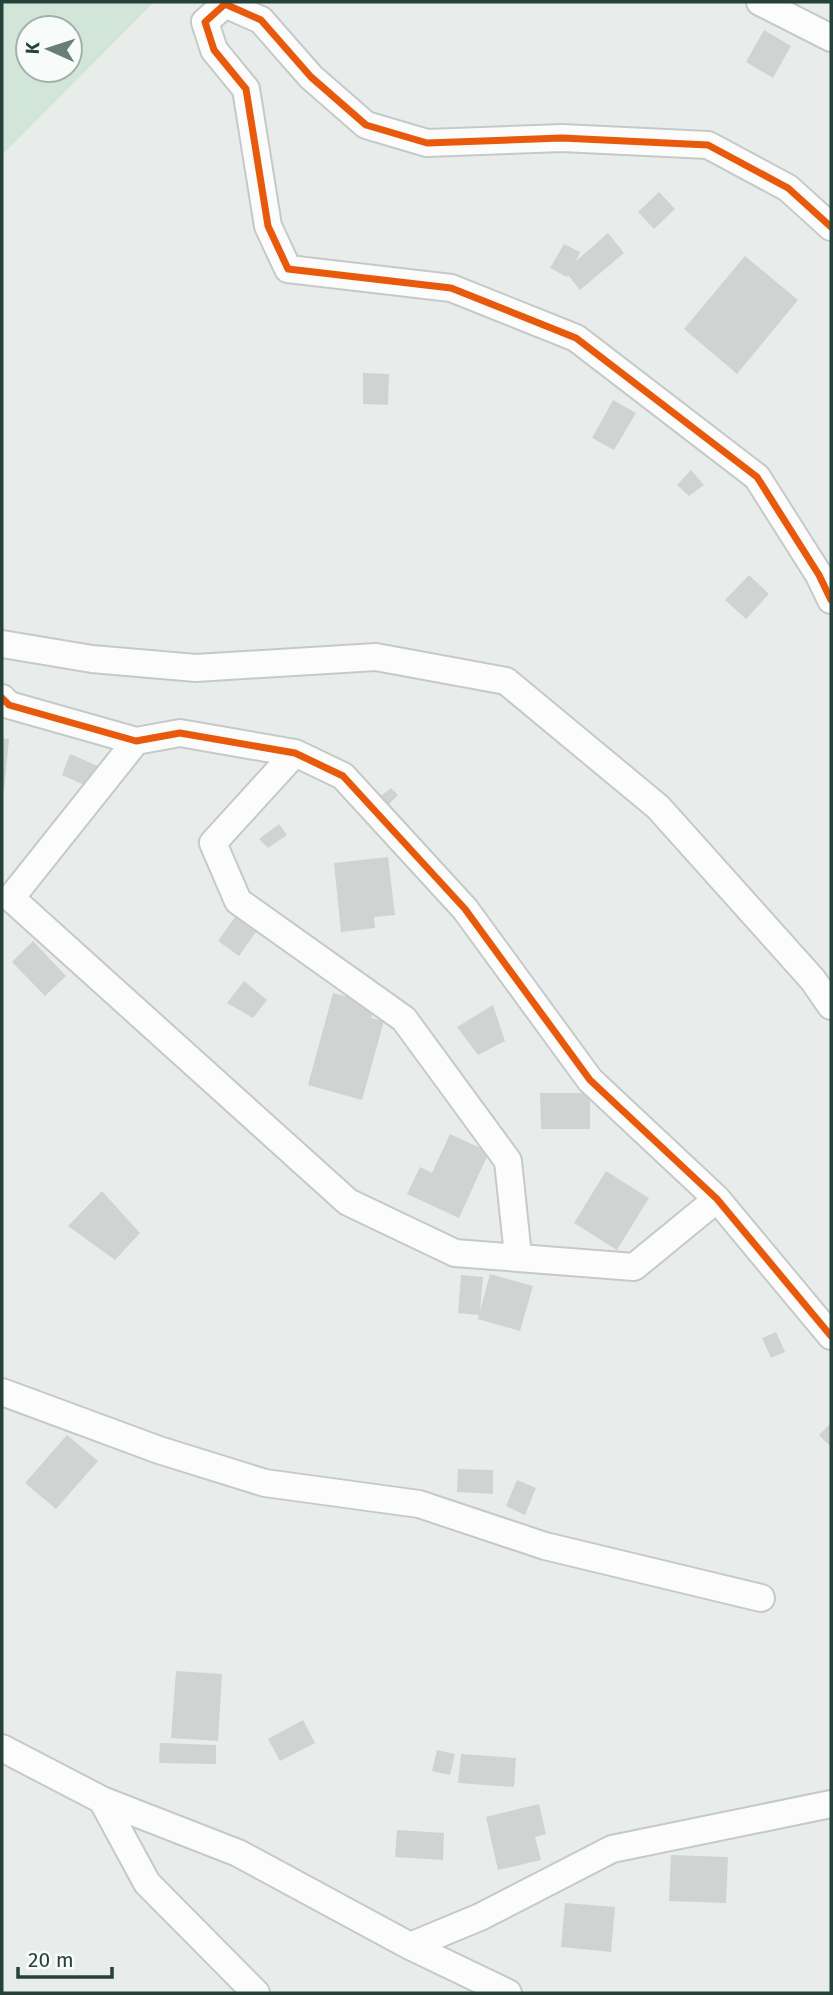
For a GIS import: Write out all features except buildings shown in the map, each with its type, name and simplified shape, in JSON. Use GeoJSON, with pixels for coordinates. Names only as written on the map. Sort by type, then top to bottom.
{"type":"FeatureCollection","features":[{"type":"Feature","properties":{"kind":"street"},"geometry":{"type":"LineString","coordinates":[[760,2],[831,38]]}},
{"type":"Feature","properties":{"kind":"street"},"geometry":{"type":"LineString","coordinates":[[831,227],[788,188],[708,145],[562,138],[427,143],[366,125],[312,76],[261,20],[225,4],[205,22],[214,50],[246,89],[268,226],[288,269],[451,288],[576,338],[757,477],[819,575],[831,600]]}},
{"type":"Feature","properties":{"kind":"street"},"geometry":{"type":"LineString","coordinates":[[2,644],[92,659],[196,668],[376,657],[506,681],[658,807],[813,980],[831,1006]]}},
{"type":"Feature","properties":{"kind":"street"},"geometry":{"type":"LineString","coordinates":[[2,698],[9,705],[136,741],[180,733],[295,753],[343,776],[465,909],[590,1080],[717,1199],[831,1336]]}},
{"type":"Feature","properties":{"kind":"street"},"geometry":{"type":"LineString","coordinates":[[136,741],[6,903],[348,1202],[455,1253],[634,1267],[717,1199]]}},
{"type":"Feature","properties":{"kind":"street"},"geometry":{"type":"LineString","coordinates":[[295,753],[214,843],[238,901],[404,1018],[508,1161],[518,1256]]}},
{"type":"Feature","properties":{"kind":"street"},"geometry":{"type":"LineString","coordinates":[[2,1392],[159,1450],[265,1483],[419,1504],[545,1546],[761,1598]]}},
{"type":"Feature","properties":{"kind":"street"},"geometry":{"type":"LineString","coordinates":[[2,1748],[102,1800],[238,1853],[410,1946],[508,1993]]}},
{"type":"Feature","properties":{"kind":"street"},"geometry":{"type":"LineString","coordinates":[[102,1800],[147,1882],[256,1993]]}},
{"type":"Feature","properties":{"kind":"street"},"geometry":{"type":"LineString","coordinates":[[410,1946],[480,1917],[612,1849],[831,1804]]}},
{"type":"Feature","properties":{"kind":"green space"},"geometry":{"type":"Polygon","coordinates":[[[2,2],[154,2],[84,72],[84,14],[14,14],[14,84],[73,84],[2,155],[2,2]]]}},
{"type":"Feature","properties":{"kind":"cycle path"},"geometry":{"type":"LineString","coordinates":[[831,227],[788,188],[708,145],[562,138],[427,143],[366,125],[311,77],[261,20],[225,4],[205,22],[214,50],[246,89],[268,226],[288,269],[451,288],[576,338],[757,477],[819,575],[831,600]]}},
{"type":"Feature","properties":{"kind":"cycle path"},"geometry":{"type":"LineString","coordinates":[[2,698],[9,705],[136,741],[180,733],[295,753],[343,776],[465,909],[590,1080],[717,1199],[831,1336]]}}]}
